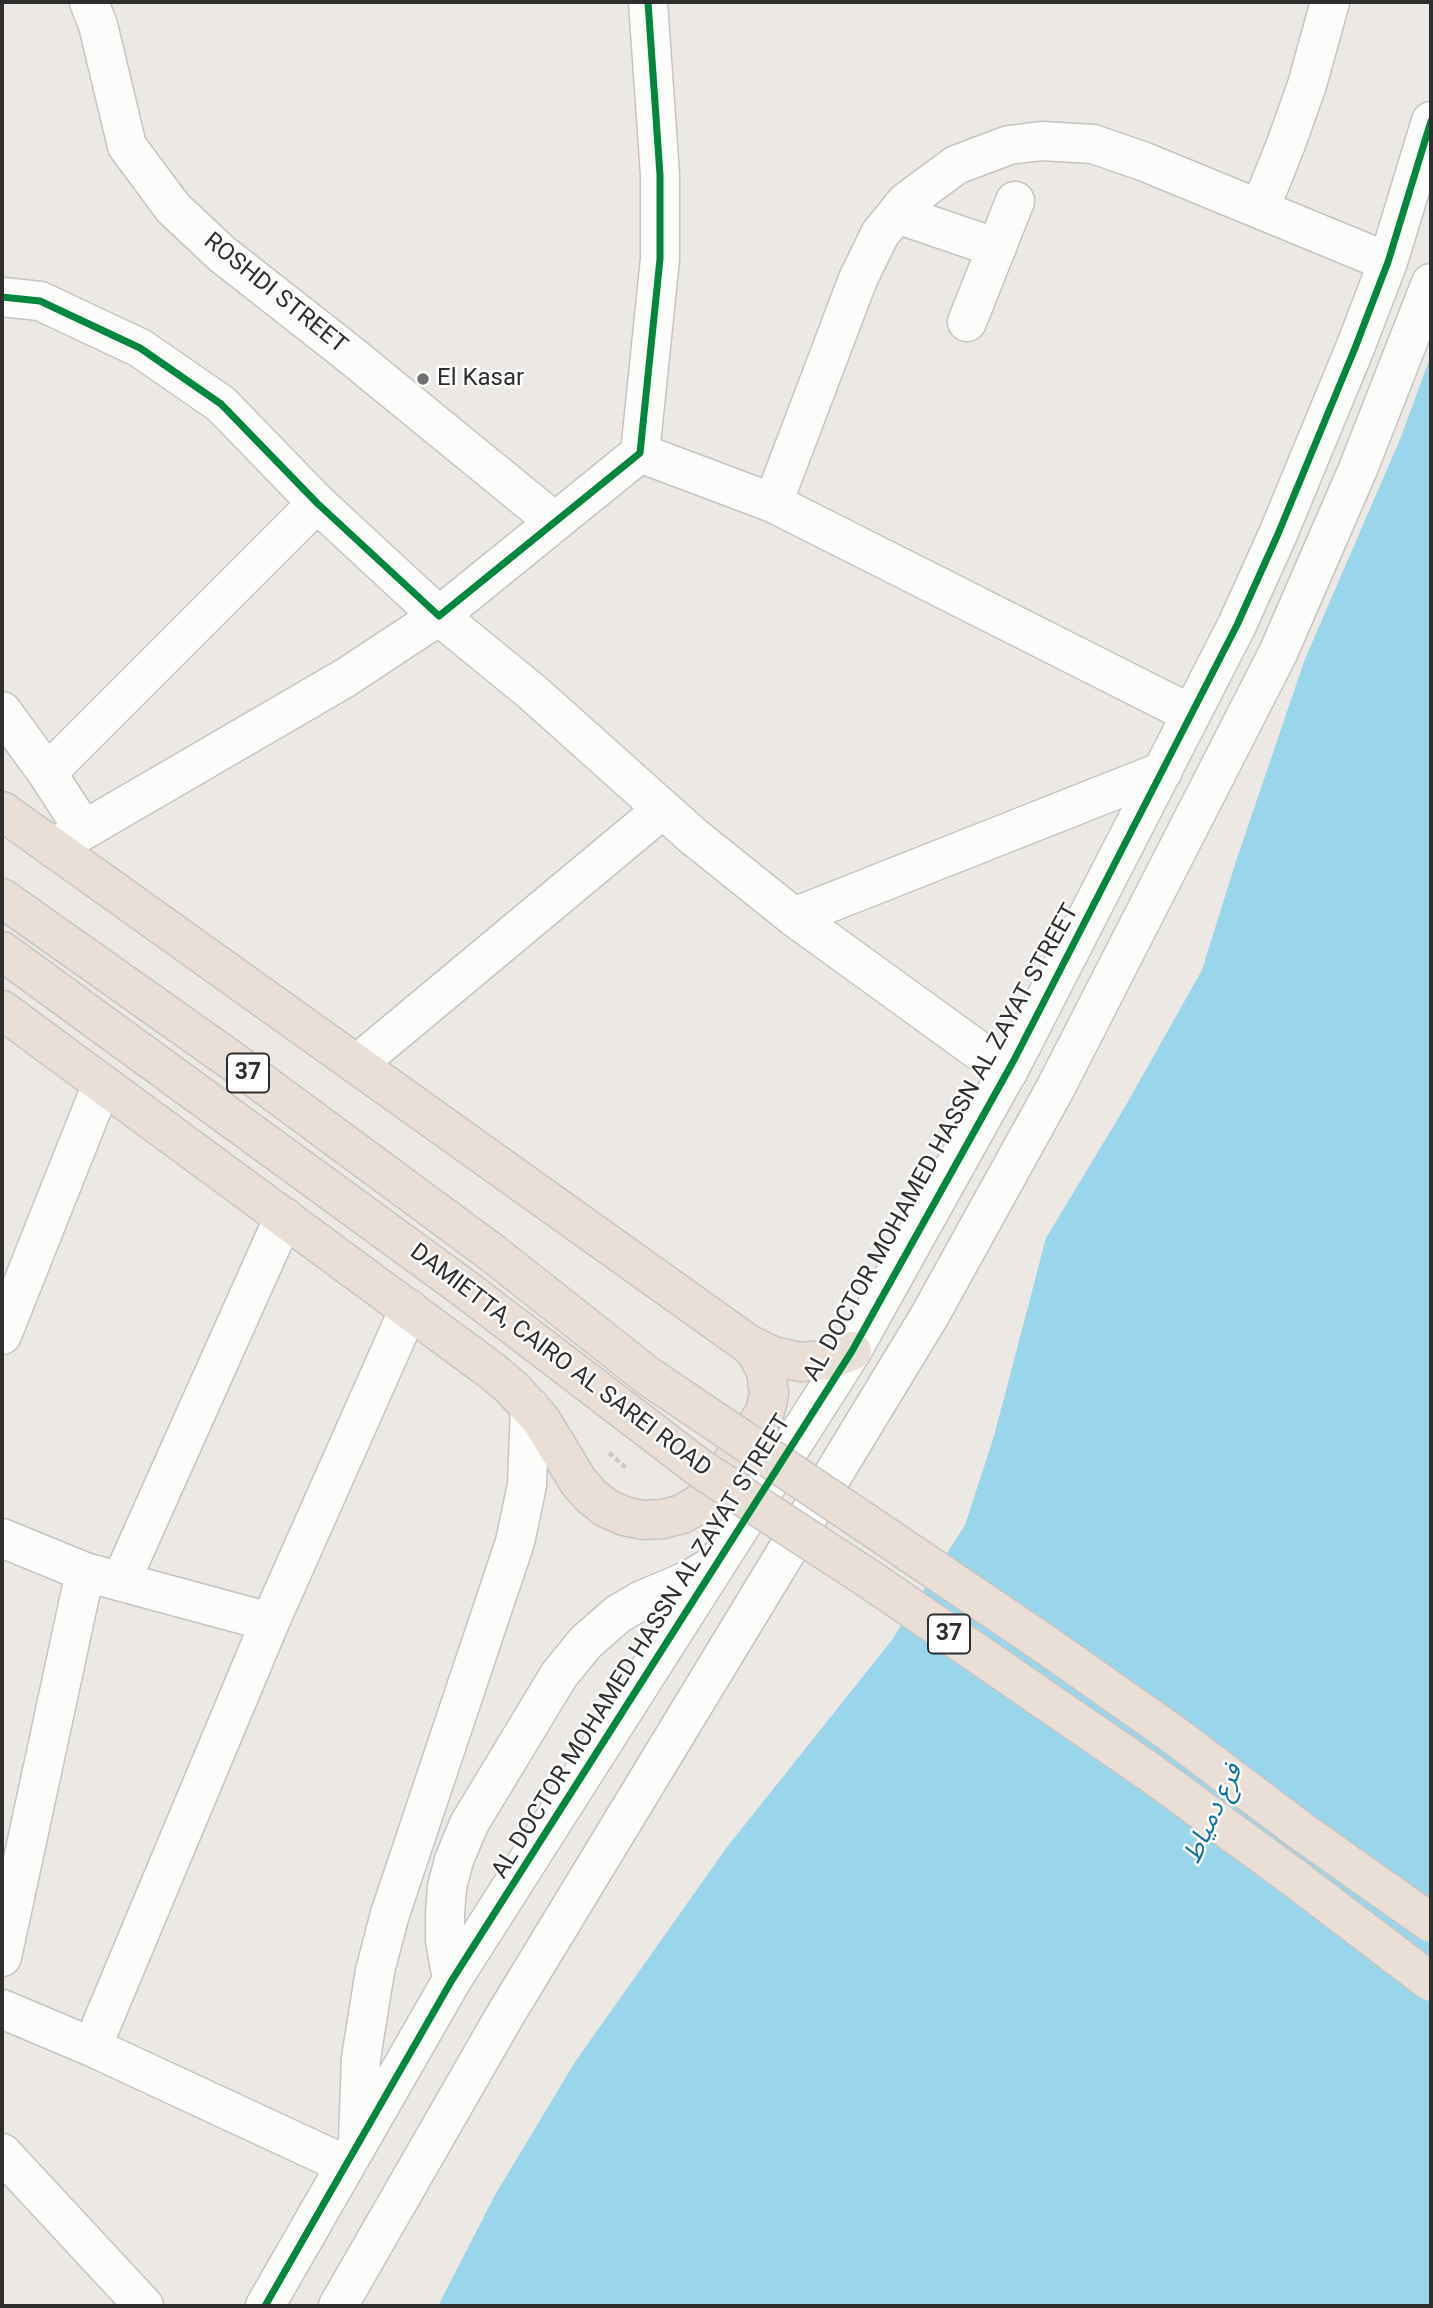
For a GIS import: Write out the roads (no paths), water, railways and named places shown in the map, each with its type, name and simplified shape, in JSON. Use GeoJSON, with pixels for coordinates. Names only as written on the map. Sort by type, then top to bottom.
{"type":"FeatureCollection","features":[{"type":"Feature","properties":{"kind":"highway"},"geometry":{"type":"LineString","coordinates":[[2,811],[68,839],[357,1064],[748,1344],[756,1352],[765,1371],[769,1393],[764,1414],[713,1491],[699,1504],[682,1514],[643,1520],[624,1517],[606,1508],[578,1481],[551,1435],[530,1407],[492,1371],[2,1010]]}},
{"type":"Feature","properties":{"kind":"highway","name":"DAMIETTA, CAIRO AL SAREI ROAD"},"geometry":{"type":"LineString","coordinates":[[2,898],[231,1060],[491,1252],[649,1376],[1039,1640],[1431,1923]]}},
{"type":"Feature","properties":{"kind":"highway","name":"DAMIETTA, CAIRO AL SAREI ROAD"},"geometry":{"type":"LineString","coordinates":[[2,951],[464,1288],[701,1469],[872,1581],[1151,1773],[1431,1982]]}},
{"type":"Feature","properties":{"kind":"highway"},"geometry":{"type":"LineString","coordinates":[[748,1344],[773,1356],[800,1362],[827,1360],[852,1351]]}},
{"type":"Feature","properties":{"kind":"street","name":"ROSHDI STREET"},"geometry":{"type":"LineString","coordinates":[[89,2],[98,24],[127,146],[173,208],[222,254],[555,522]]}},
{"type":"Feature","properties":{"kind":"street"},"geometry":{"type":"LineString","coordinates":[[2,711],[47,773],[68,839],[345,678],[439,616],[640,453],[660,259],[660,175],[648,2]]}},
{"type":"Feature","properties":{"kind":"street"},"geometry":{"type":"LineString","coordinates":[[1260,209],[1303,97],[1330,2]]}},
{"type":"Feature","properties":{"kind":"street","name":"AL DOCTOR MOHAMED HASSN AL ZAYAT STREET"},"geometry":{"type":"LineString","coordinates":[[265,2306],[452,1980],[720,1561],[890,1288],[1008,1072],[1237,625],[1278,534],[1388,262],[1431,121]]}},
{"type":"Feature","properties":{"kind":"street"},"geometry":{"type":"LineString","coordinates":[[773,503],[858,279],[880,234],[906,202],[956,165],[1009,145],[1042,141],[1093,144],[1145,162],[1388,262]]}},
{"type":"Feature","properties":{"kind":"street"},"geometry":{"type":"LineString","coordinates":[[967,322],[1015,201]]}},
{"type":"Feature","properties":{"kind":"street"},"geometry":{"type":"LineString","coordinates":[[897,214],[996,248]]}},
{"type":"Feature","properties":{"kind":"street"},"geometry":{"type":"LineString","coordinates":[[338,2306],[504,2017],[930,1315],[1030,1134],[1115,974],[1278,653],[1358,470],[1431,283]]}},
{"type":"Feature","properties":{"kind":"street"},"geometry":{"type":"LineString","coordinates":[[2,297],[40,301],[140,348],[220,404],[317,503],[439,616],[532,692],[693,836],[794,917],[1008,1072]]}},
{"type":"Feature","properties":{"kind":"street"},"geometry":{"type":"LineString","coordinates":[[640,453],[773,503],[1191,714]]}},
{"type":"Feature","properties":{"kind":"street"},"geometry":{"type":"LineString","coordinates":[[47,773],[317,503]]}},
{"type":"Feature","properties":{"kind":"street"},"geometry":{"type":"LineString","coordinates":[[794,917],[1163,771]]}},
{"type":"Feature","properties":{"kind":"street"},"geometry":{"type":"LineString","coordinates":[[357,1064],[663,810]]}},
{"type":"Feature","properties":{"kind":"street"},"geometry":{"type":"LineString","coordinates":[[2,1335],[102,1084]]}},
{"type":"Feature","properties":{"kind":"street"},"geometry":{"type":"LineString","coordinates":[[2,1957],[103,1576],[284,1217]]}},
{"type":"Feature","properties":{"kind":"street"},"geometry":{"type":"LineString","coordinates":[[92,2048],[270,1622],[409,1309]]}},
{"type":"Feature","properties":{"kind":"street"},"geometry":{"type":"LineString","coordinates":[[2,2009],[352,2156],[361,2058],[374,1971],[390,1914],[515,1542],[528,1476],[530,1407]]}},
{"type":"Feature","properties":{"kind":"street"},"geometry":{"type":"LineString","coordinates":[[2,1538],[103,1576],[270,1622]]}},
{"type":"Feature","properties":{"kind":"street"},"geometry":{"type":"LineString","coordinates":[[452,1980],[445,1940],[445,1913],[447,1887],[454,1860],[469,1824],[559,1675],[580,1647],[618,1614],[642,1600],[689,1580],[720,1561]]}},
{"type":"Feature","properties":{"kind":"street"},"geometry":{"type":"LineString","coordinates":[[2,2153],[144,2306]]}},
{"type":"Feature","properties":{"kind":"water","name":"فرع دمياط"},"geometry":{"type":"Polygon","coordinates":[[[1431,355],[1431,2306],[438,2306],[495,2195],[575,2062],[727,1847],[892,1640],[965,1525],[994,1436],[1046,1238],[1122,1112],[1202,970],[1305,659],[1401,437],[1431,355]]]}},
{"type":"Feature","properties":{"kind":"place","name":"El Kasar"},"geometry":{"type":"Point","coordinates":[423,379]}}]}
